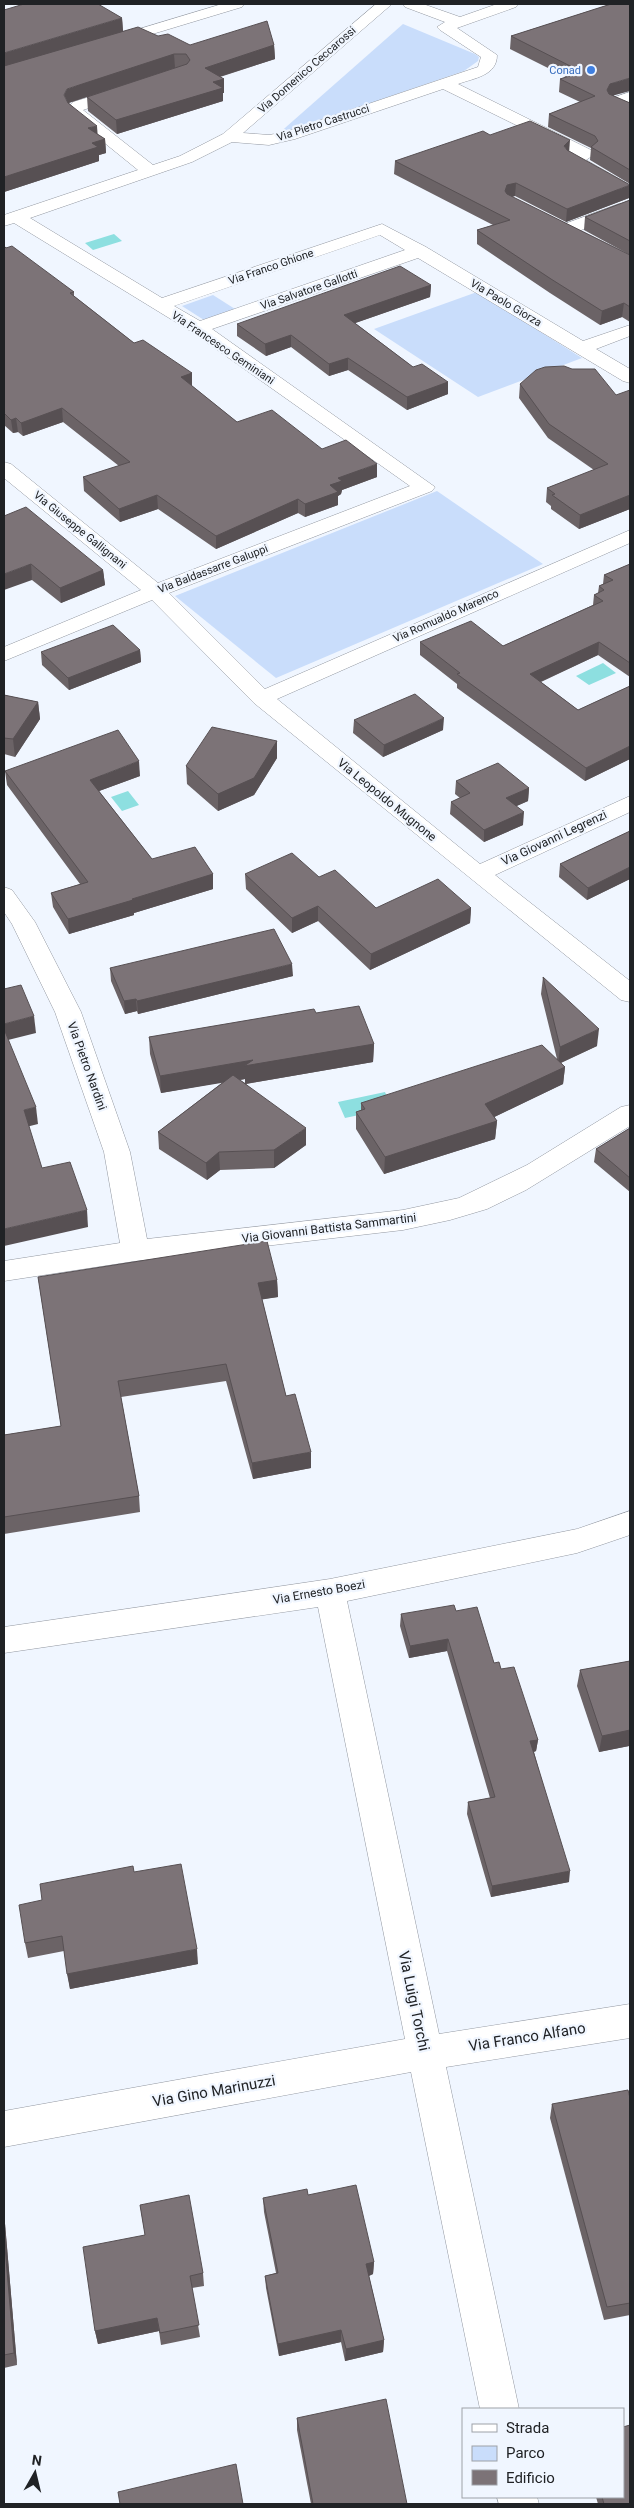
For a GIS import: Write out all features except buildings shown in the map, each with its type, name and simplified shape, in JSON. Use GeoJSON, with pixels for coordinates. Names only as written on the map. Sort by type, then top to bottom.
{"type":"FeatureCollection","features":[{"type":"Feature","properties":{"kind":"street"},"geometry":{"type":"LineString","coordinates":[[97,46],[237,4]]}},
{"type":"Feature","properties":{"kind":"street","name":"Via Domenico Ceccarossi"},"geometry":{"type":"LineString","coordinates":[[230,137],[385,4]]}},
{"type":"Feature","properties":{"kind":"street"},"geometry":{"type":"LineString","coordinates":[[410,4],[460,22],[511,4]]}},
{"type":"Feature","properties":{"kind":"street","name":"Via Pietro Castrucci"},"geometry":{"type":"LineString","coordinates":[[230,137],[269,140],[289,136],[483,70],[489,62],[489,55],[445,27],[460,22]]}},
{"type":"Feature","properties":{"kind":"street"},"geometry":{"type":"LineString","coordinates":[[444,83],[587,154],[573,160],[630,192]]}},
{"type":"Feature","properties":{"kind":"street"},"geometry":{"type":"LineString","coordinates":[[135,88],[79,105],[75,108],[76,112],[150,171]]}},
{"type":"Feature","properties":{"kind":"street"},"geometry":{"type":"LineString","coordinates":[[630,97],[615,102],[630,110]]}},
{"type":"Feature","properties":{"kind":"street"},"geometry":{"type":"LineString","coordinates":[[10,220],[186,159],[230,137]]}},
{"type":"Feature","properties":{"kind":"street"},"geometry":{"type":"LineString","coordinates":[[565,230],[630,205]]}},
{"type":"Feature","properties":{"kind":"street","name":"Via Francesco Geminiani"},"geometry":{"type":"LineString","coordinates":[[10,220],[198,328],[424,487]]}},
{"type":"Feature","properties":{"kind":"street"},"geometry":{"type":"LineString","coordinates":[[548,221],[581,238]]}},
{"type":"Feature","properties":{"kind":"street","name":"Via Franco Ghione"},"geometry":{"type":"LineString","coordinates":[[160,305],[382,229]]}},
{"type":"Feature","properties":{"kind":"street","name":"Via Paolo Giorza"},"geometry":{"type":"LineString","coordinates":[[382,229],[630,377]]}},
{"type":"Feature","properties":{"kind":"street","name":"Via Salvatore Gallotti"},"geometry":{"type":"LineString","coordinates":[[198,328],[420,251]]}},
{"type":"Feature","properties":{"kind":"street"},"geometry":{"type":"LineString","coordinates":[[582,348],[630,330]]}},
{"type":"Feature","properties":{"kind":"street","name":"Via Giuseppe Gallignani"},"geometry":{"type":"LineString","coordinates":[[4,468],[156,592]]}},
{"type":"Feature","properties":{"kind":"street","name":"Via Baldassarre Galuppi"},"geometry":{"type":"LineString","coordinates":[[4,655],[156,592],[424,487]]}},
{"type":"Feature","properties":{"kind":"street","name":"Via Romualdo Marenco"},"geometry":{"type":"LineString","coordinates":[[262,698],[630,536]]}},
{"type":"Feature","properties":{"kind":"street","name":"Via Leopoldo Mugnone"},"geometry":{"type":"LineString","coordinates":[[156,592],[262,698],[478,874],[630,994]]}},
{"type":"Feature","properties":{"kind":"street","name":"Via Giovanni Legrenzi"},"geometry":{"type":"LineString","coordinates":[[478,874],[630,803]]}},
{"type":"Feature","properties":{"kind":"street","name":"Via Pietro Nardini"},"geometry":{"type":"LineString","coordinates":[[4,895],[23,922],[68,1012],[117,1152],[135,1251]]}},
{"type":"Feature","properties":{"kind":"street","name":"Via Giovanni Battista Sammartini"},"geometry":{"type":"LineString","coordinates":[[4,1271],[135,1251],[393,1221],[441,1213],[476,1202],[505,1188],[630,1114]]}},
{"type":"Feature","properties":{"kind":"street","name":"Via Ernesto Boezi"},"geometry":{"type":"LineString","coordinates":[[4,1640],[330,1592],[577,1541],[630,1523]]}},
{"type":"Feature","properties":{"kind":"street","name":"Via Luigi Torchi"},"geometry":{"type":"LineString","coordinates":[[330,1592],[499,2408]]}},
{"type":"Feature","properties":{"kind":"street","name":"Via Franco Alfano"},"geometry":{"type":"LineString","coordinates":[[424,2053],[630,2021]]}},
{"type":"Feature","properties":{"kind":"street","name":"Via Gino Marinuzzi"},"geometry":{"type":"LineString","coordinates":[[4,2129],[424,2053]]}},
{"type":"Feature","properties":{"kind":"green space"},"geometry":{"type":"Polygon","coordinates":[[[403,24],[475,54],[479,57],[478,61],[464,71],[277,135],[403,24]]]}},
{"type":"Feature","properties":{"kind":"green space"},"geometry":{"type":"Polygon","coordinates":[[[477,292],[582,358],[478,397],[374,329],[477,292]]]}},
{"type":"Feature","properties":{"kind":"green space"},"geometry":{"type":"Polygon","coordinates":[[[213,295],[235,309],[204,320],[182,306],[213,295]]]}},
{"type":"Feature","properties":{"kind":"green space"},"geometry":{"type":"Polygon","coordinates":[[[437,491],[543,564],[276,678],[175,596],[437,491]]]}},
{"type":"Feature","properties":{"kind":"shaded area"},"geometry":{"type":"Polygon","coordinates":[[[114,234],[122,241],[93,250],[85,243],[114,234]]]}},
{"type":"Feature","properties":{"kind":"shaded area"},"geometry":{"type":"Polygon","coordinates":[[[603,663],[616,673],[589,685],[576,676],[603,663]]]}},
{"type":"Feature","properties":{"kind":"shaded area"},"geometry":{"type":"Polygon","coordinates":[[[128,791],[139,805],[122,811],[111,797],[128,791]]]}},
{"type":"Feature","properties":{"kind":"shaded area"},"geometry":{"type":"Polygon","coordinates":[[[385,1092],[392,1108],[345,1118],[338,1102],[385,1092]]]}},
{"type":"Feature","properties":{"kind":"place","name":"Conad"},"geometry":{"type":"Point","coordinates":[591,70]}}]}
